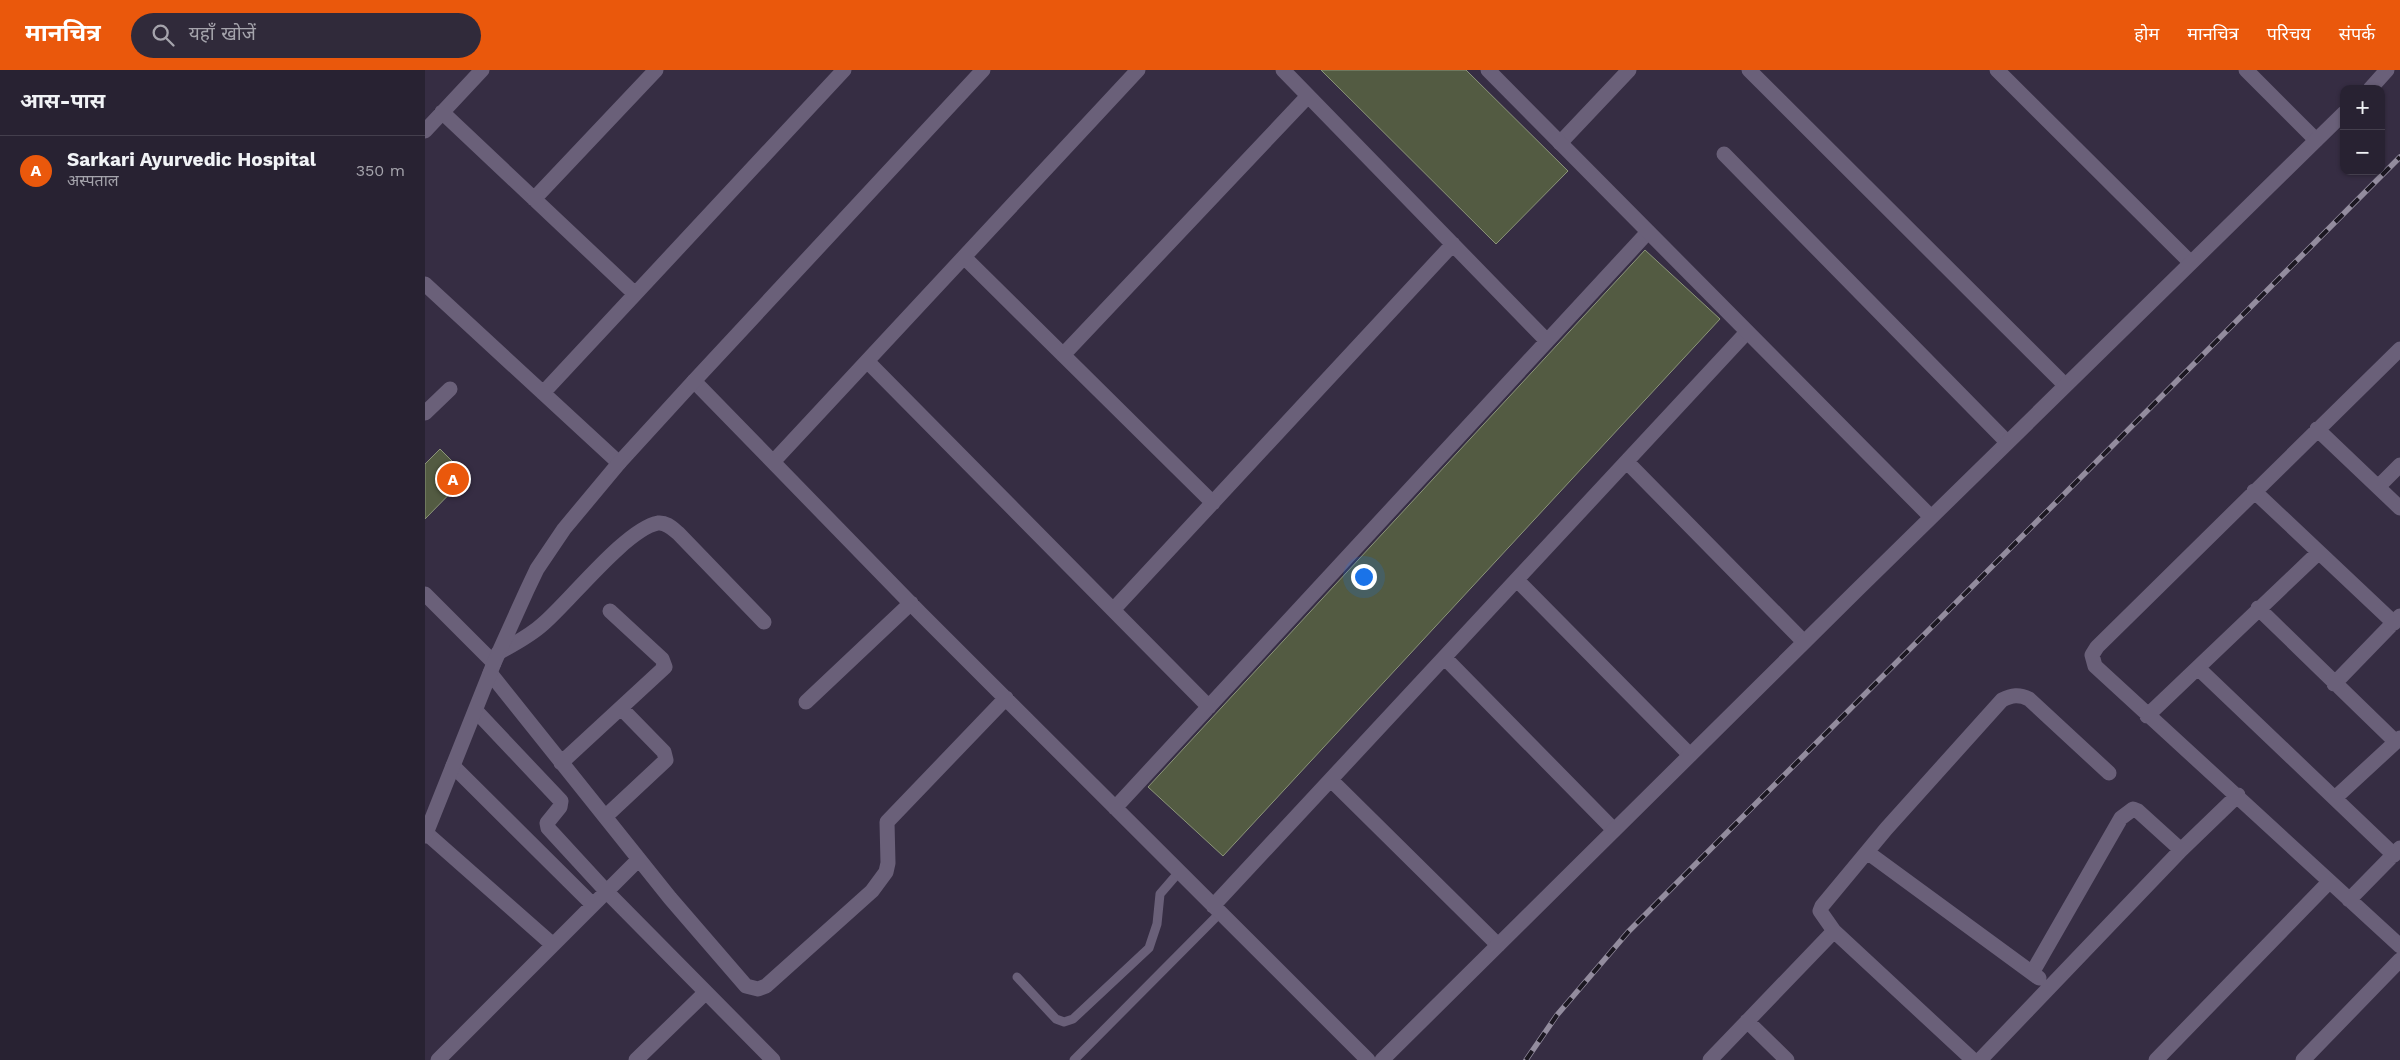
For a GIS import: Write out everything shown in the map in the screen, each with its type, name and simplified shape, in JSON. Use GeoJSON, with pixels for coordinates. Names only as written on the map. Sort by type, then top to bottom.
{"type":"FeatureCollection","features":[{"type":"Feature","properties":{"kind":"street"},"geometry":{"type":"LineString","coordinates":[[425,131],[482,70]]}},
{"type":"Feature","properties":{"kind":"street"},"geometry":{"type":"LineString","coordinates":[[543,393],[844,70]]}},
{"type":"Feature","properties":{"kind":"street"},"geometry":{"type":"LineString","coordinates":[[553,945],[426,834],[494,663],[527,590],[549,549],[619,463],[983,70]]}},
{"type":"Feature","properties":{"kind":"street"},"geometry":{"type":"LineString","coordinates":[[773,462],[1138,70]]}},
{"type":"Feature","properties":{"kind":"street"},"geometry":{"type":"LineString","coordinates":[[1283,70],[1547,341]]}},
{"type":"Feature","properties":{"kind":"street"},"geometry":{"type":"LineString","coordinates":[[1488,70],[1931,518]]}},
{"type":"Feature","properties":{"kind":"street"},"geometry":{"type":"LineString","coordinates":[[1560,143],[1629,70]]}},
{"type":"Feature","properties":{"kind":"street"},"geometry":{"type":"LineString","coordinates":[[1749,70],[2065,385]]}},
{"type":"Feature","properties":{"kind":"street"},"geometry":{"type":"LineString","coordinates":[[1997,70],[2190,262]]}},
{"type":"Feature","properties":{"kind":"street"},"geometry":{"type":"LineString","coordinates":[[2246,70],[2316,140]]}},
{"type":"Feature","properties":{"kind":"street"},"geometry":{"type":"LineString","coordinates":[[2374,85],[2387,70]]}},
{"type":"Feature","properties":{"kind":"street"},"geometry":{"type":"LineString","coordinates":[[534,199],[649,72]]}},
{"type":"Feature","properties":{"kind":"street"},"geometry":{"type":"LineString","coordinates":[[1063,355],[1308,96]]}},
{"type":"Feature","properties":{"kind":"street"},"geometry":{"type":"LineString","coordinates":[[442,112],[635,294]]}},
{"type":"Feature","properties":{"kind":"street"},"geometry":{"type":"LineString","coordinates":[[1382,1060],[1690,754],[2340,117]]}},
{"type":"Feature","properties":{"kind":"street"},"geometry":{"type":"LineString","coordinates":[[1724,154],[2007,442]]}},
{"type":"Feature","properties":{"kind":"street"},"geometry":{"type":"LineString","coordinates":[[1115,808],[1648,232]]}},
{"type":"Feature","properties":{"kind":"street"},"geometry":{"type":"LineString","coordinates":[[1113,610],[1453,244]]}},
{"type":"Feature","properties":{"kind":"street"},"geometry":{"type":"LineString","coordinates":[[964,257],[1213,503]]}},
{"type":"Feature","properties":{"kind":"street"},"geometry":{"type":"LineString","coordinates":[[425,284],[619,463]]}},
{"type":"Feature","properties":{"kind":"street"},"geometry":{"type":"LineString","coordinates":[[1217,909],[1331,780],[1747,332]]}},
{"type":"Feature","properties":{"kind":"street"},"geometry":{"type":"LineString","coordinates":[[2400,349],[2093,651],[2092,660],[2095,666],[2147,716],[2238,795],[2329,882],[2400,946]]}},
{"type":"Feature","properties":{"kind":"street"},"geometry":{"type":"LineString","coordinates":[[867,361],[1209,707]]}},
{"type":"Feature","properties":{"kind":"street"},"geometry":{"type":"LineString","coordinates":[[694,381],[1005,698],[1368,1060]]}},
{"type":"Feature","properties":{"kind":"street"},"geometry":{"type":"LineString","coordinates":[[425,413],[450,389]]}},
{"type":"Feature","properties":{"kind":"street"},"geometry":{"type":"LineString","coordinates":[[2317,430],[2400,508]]}},
{"type":"Feature","properties":{"kind":"street"},"geometry":{"type":"LineString","coordinates":[[1627,462],[1804,642]]}},
{"type":"Feature","properties":{"kind":"street"},"geometry":{"type":"LineString","coordinates":[[2378,487],[2400,465]]}},
{"type":"Feature","properties":{"kind":"street"},"geometry":{"type":"LineString","coordinates":[[2254,492],[2317,552],[2397,620],[2334,684]]}},
{"type":"Feature","properties":{"kind":"street"},"geometry":{"type":"LineString","coordinates":[[494,663],[543,625],[608,558],[641,531],[657,523],[663,523],[678,533],[765,622]]}},
{"type":"Feature","properties":{"kind":"street"},"geometry":{"type":"LineString","coordinates":[[2147,716],[2317,552]]}},
{"type":"Feature","properties":{"kind":"street"},"geometry":{"type":"LineString","coordinates":[[1517,580],[1690,754]]}},
{"type":"Feature","properties":{"kind":"street"},"geometry":{"type":"LineString","coordinates":[[425,594],[494,663],[561,762],[639,859],[746,986],[758,989],[765,986],[863,899],[880,881],[888,863],[887,822],[1005,698]]}},
{"type":"Feature","properties":{"kind":"street"},"geometry":{"type":"LineString","coordinates":[[806,702],[911,603]]}},
{"type":"Feature","properties":{"kind":"street"},"geometry":{"type":"LineString","coordinates":[[2258,608],[2334,684],[2398,740],[2335,798]]}},
{"type":"Feature","properties":{"kind":"street"},"geometry":{"type":"LineString","coordinates":[[561,762],[662,672],[664,663],[610,611]]}},
{"type":"Feature","properties":{"kind":"street"},"geometry":{"type":"LineString","coordinates":[[1445,658],[1614,830]]}},
{"type":"Feature","properties":{"kind":"street"},"geometry":{"type":"LineString","coordinates":[[2198,668],[2335,798],[2397,852],[2349,900]]}},
{"type":"Feature","properties":{"kind":"street"},"geometry":{"type":"LineString","coordinates":[[1973,1060],[1834,932],[1820,911],[1822,906],[1867,852],[2002,700],[2009,696],[2022,696],[2029,699],[2109,773]]}},
{"type":"Feature","properties":{"kind":"street"},"geometry":{"type":"LineString","coordinates":[[605,816],[666,760],[664,752],[621,708]]}},
{"type":"Feature","properties":{"kind":"street"},"geometry":{"type":"LineString","coordinates":[[476,711],[561,801],[561,807],[547,823],[547,826],[606,891],[773,1060]]}},
{"type":"Feature","properties":{"kind":"street"},"geometry":{"type":"LineString","coordinates":[[453,766],[593,905]]}},
{"type":"Feature","properties":{"kind":"street"},"geometry":{"type":"LineString","coordinates":[[1331,780],[1498,945]]}},
{"type":"Feature","properties":{"kind":"street"},"geometry":{"type":"LineString","coordinates":[[1980,1060],[2181,850],[2238,795]]}},
{"type":"Feature","properties":{"kind":"street"},"geometry":{"type":"LineString","coordinates":[[2033,973],[2121,818],[2127,812],[2133,809],[2138,810],[2181,850]]}},
{"type":"Feature","properties":{"kind":"street"},"geometry":{"type":"LineString","coordinates":[[1867,852],[2050,986]]}},
{"type":"Feature","properties":{"kind":"street"},"geometry":{"type":"LineString","coordinates":[[438,1060],[639,859]]}},
{"type":"Feature","properties":{"kind":"street"},"geometry":{"type":"LineString","coordinates":[[2157,1060],[2329,882]]}},
{"type":"Feature","properties":{"kind":"street"},"geometry":{"type":"LineString","coordinates":[[1710,1060],[1834,932]]}},
{"type":"Feature","properties":{"kind":"street"},"geometry":{"type":"LineString","coordinates":[[2303,1060],[2400,960]]}},
{"type":"Feature","properties":{"kind":"street"},"geometry":{"type":"LineString","coordinates":[[637,1060],[705,993]]}},
{"type":"Feature","properties":{"kind":"street"},"geometry":{"type":"LineString","coordinates":[[1747,1021],[1787,1060]]}},
{"type":"Feature","properties":{"kind":"lane"},"geometry":{"type":"LineString","coordinates":[[1017,977],[1057,1019],[1065,1022],[1073,1019],[1149,948],[1157,924],[1160,894],[1179,872]]}},
{"type":"Feature","properties":{"kind":"lane"},"geometry":{"type":"LineString","coordinates":[[1074,1060],[1125,1011],[1217,909]]}},
{"type":"Feature","properties":{"kind":"building"},"geometry":{"type":"Polygon","coordinates":[[[1321,70],[1466,70],[1568,171],[1496,244],[1321,70]]]}},
{"type":"Feature","properties":{"kind":"building"},"geometry":{"type":"Polygon","coordinates":[[[1645,250],[1720,319],[1223,856],[1148,787],[1645,250]]]}},
{"type":"Feature","properties":{"kind":"building"},"geometry":{"type":"Polygon","coordinates":[[[440,449],[467,476],[425,519],[425,464],[440,449]]]}},
{"type":"Feature","properties":{"kind":"railway"},"geometry":{"type":"LineString","coordinates":[[1526,1060],[1557,1015],[1628,932],[2400,157]]}},
{"type":"Feature","properties":{"kind":"place","name":"Sarkari Ayurvedic Hospital"},"geometry":{"type":"Point","coordinates":[453,479]}}]}
